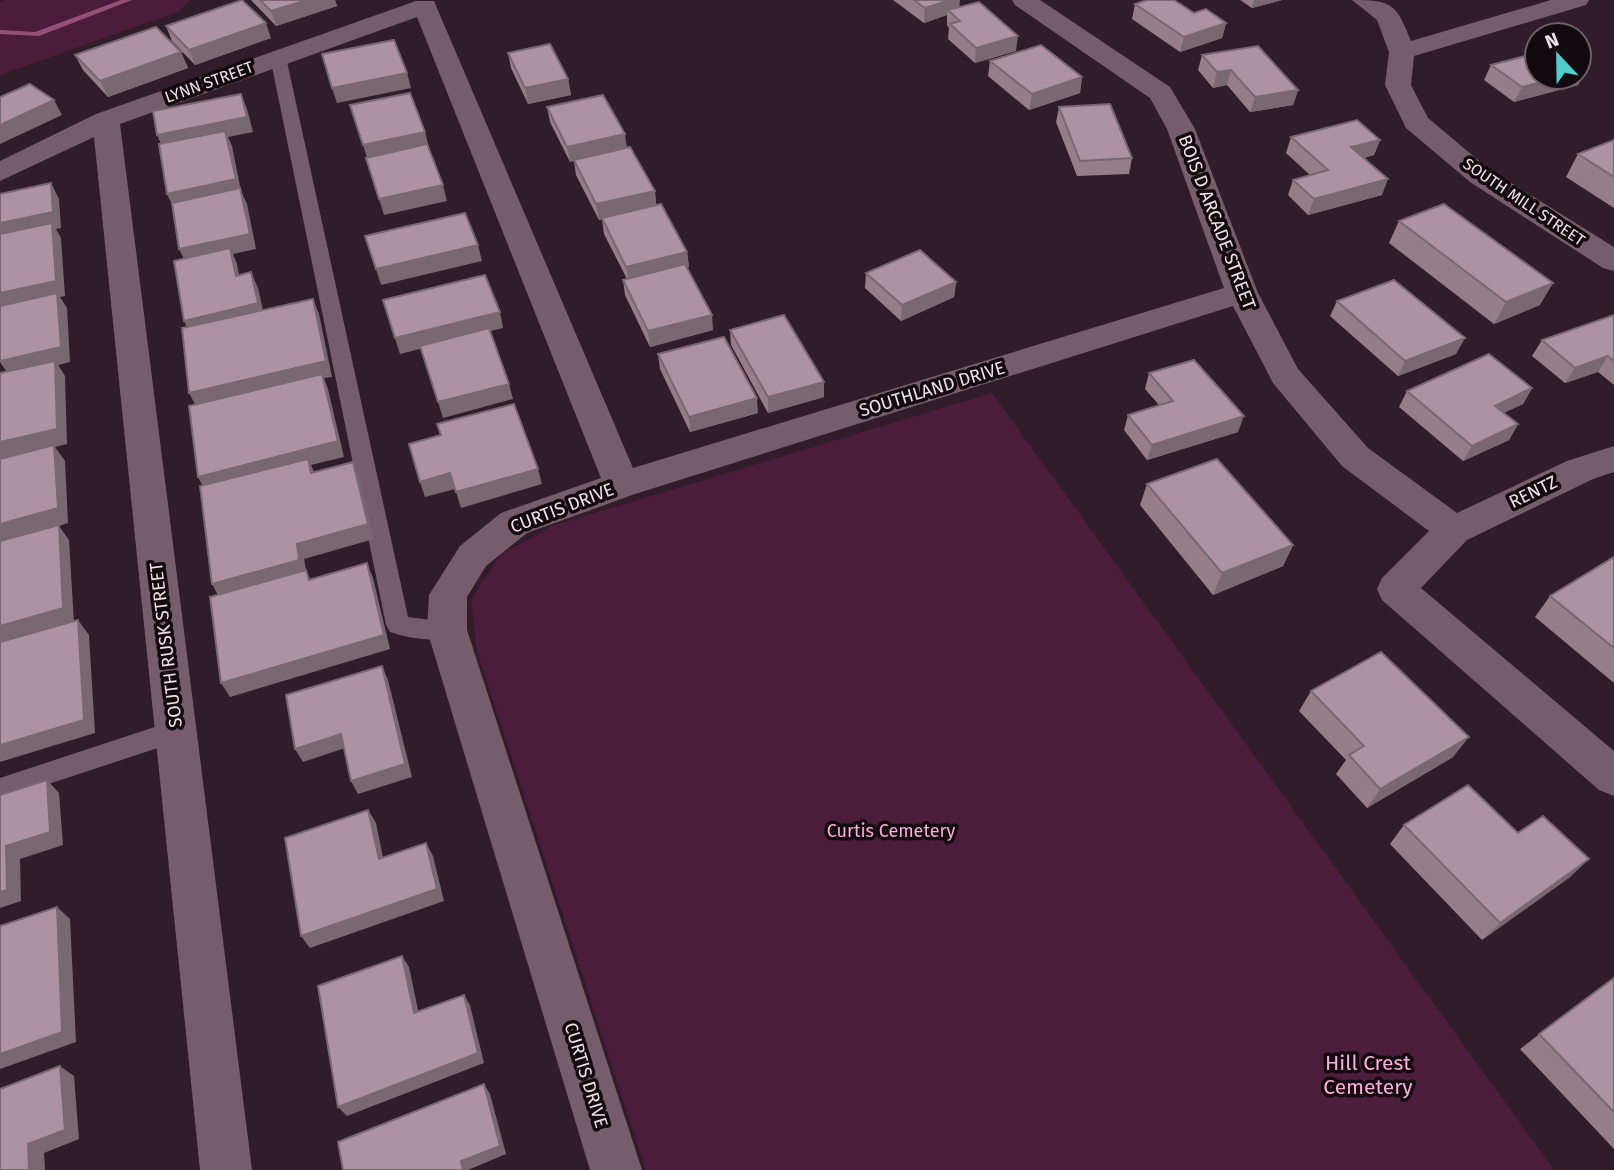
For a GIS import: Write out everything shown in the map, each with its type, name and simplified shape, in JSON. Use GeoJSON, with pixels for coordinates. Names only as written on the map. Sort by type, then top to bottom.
{"type":"FeatureCollection","features":[{"type":"Feature","properties":{"kind":"street","name":"BOIS D ARCADE STREET"},"geometry":{"type":"LineString","coordinates":[[1024,0],[1161,93],[1181,129],[1242,293],[1285,376],[1355,457],[1454,530]]}},
{"type":"Feature","properties":{"kind":"street","name":"SOUTH MILL STREET"},"geometry":{"type":"LineString","coordinates":[[1364,0],[1388,16],[1402,52],[1398,85],[1416,122],[1480,176],[1614,261]]}},
{"type":"Feature","properties":{"kind":"street"},"geometry":{"type":"LineString","coordinates":[[1402,52],[1577,0]]}},
{"type":"Feature","properties":{"kind":"street","name":"LYNN STREET"},"geometry":{"type":"LineString","coordinates":[[0,172],[106,120],[425,6]]}},
{"type":"Feature","properties":{"kind":"street","name":"CURTIS DRIVE"},"geometry":{"type":"LineString","coordinates":[[425,6],[622,485],[514,523],[473,556],[448,595],[447,630],[616,1170]]}},
{"type":"Feature","properties":{"kind":"street","name":"SOUTH RUSK STREET"},"geometry":{"type":"LineString","coordinates":[[106,120],[226,1170]]}},
{"type":"Feature","properties":{"kind":"street","name":"SOUTHLAND DRIVE"},"geometry":{"type":"LineString","coordinates":[[622,485],[1242,293]]}},
{"type":"Feature","properties":{"kind":"street","name":"RENTZ"},"geometry":{"type":"LineString","coordinates":[[1454,530],[1580,470],[1614,459]]}},
{"type":"Feature","properties":{"kind":"street"},"geometry":{"type":"LineString","coordinates":[[1454,530],[1396,589],[1614,777]]}},
{"type":"Feature","properties":{"kind":"lane"},"geometry":{"type":"LineString","coordinates":[[278,57],[398,625],[447,630]]}},
{"type":"Feature","properties":{"kind":"lane"},"geometry":{"type":"LineString","coordinates":[[0,789],[176,731]]}},
{"type":"Feature","properties":{"kind":"green space"},"geometry":{"type":"Polygon","coordinates":[[[191,0],[177,12],[0,75],[0,2],[191,0]]]}},
{"type":"Feature","properties":{"kind":"green space","name":"Curtis Cemetery"},"geometry":{"type":"Polygon","coordinates":[[[992,393],[1554,1170],[646,1170],[477,651],[471,599],[500,555],[552,526],[992,393]]]}},
{"type":"Feature","properties":{"kind":"building"},"geometry":{"type":"Polygon","coordinates":[[[242,0],[266,23],[189,50],[166,26],[242,0]]]}},
{"type":"Feature","properties":{"kind":"building"},"geometry":{"type":"Polygon","coordinates":[[[260,0],[307,0],[271,11],[260,0]]]}},
{"type":"Feature","properties":{"kind":"building"},"geometry":{"type":"Polygon","coordinates":[[[914,0],[950,0],[925,8],[914,0]]]}},
{"type":"Feature","properties":{"kind":"building"},"geometry":{"type":"Polygon","coordinates":[[[1147,0],[1174,0],[1194,13],[1206,9],[1226,23],[1184,37],[1135,4],[1147,0]]]}},
{"type":"Feature","properties":{"kind":"building"},"geometry":{"type":"Polygon","coordinates":[[[979,2],[1018,36],[976,48],[950,24],[960,21],[948,10],[979,2]]]}},
{"type":"Feature","properties":{"kind":"building"},"geometry":{"type":"Polygon","coordinates":[[[156,27],[181,52],[100,81],[75,55],[156,27]]]}},
{"type":"Feature","properties":{"kind":"building"},"geometry":{"type":"Polygon","coordinates":[[[394,40],[407,73],[332,88],[322,54],[394,40]]]}},
{"type":"Feature","properties":{"kind":"building"},"geometry":{"type":"Polygon","coordinates":[[[550,44],[568,79],[525,88],[508,53],[550,44]]]}},
{"type":"Feature","properties":{"kind":"building"},"geometry":{"type":"Polygon","coordinates":[[[1041,45],[1082,77],[1032,94],[990,61],[1041,45]]]}},
{"type":"Feature","properties":{"kind":"building"},"geometry":{"type":"Polygon","coordinates":[[[1258,46],[1298,90],[1255,97],[1231,70],[1217,72],[1202,55],[1258,46]]]}},
{"type":"Feature","properties":{"kind":"building"},"geometry":{"type":"Polygon","coordinates":[[[1523,57],[1523,87],[1522,87],[1491,65],[1523,57]]]}},
{"type":"Feature","properties":{"kind":"building"},"geometry":{"type":"Polygon","coordinates":[[[30,84],[54,100],[0,125],[0,97],[30,84]]]}},
{"type":"Feature","properties":{"kind":"building"},"geometry":{"type":"Polygon","coordinates":[[[410,93],[425,132],[363,145],[350,105],[410,93]]]}},
{"type":"Feature","properties":{"kind":"building"},"geometry":{"type":"Polygon","coordinates":[[[241,94],[247,117],[157,135],[153,111],[241,94]]]}},
{"type":"Feature","properties":{"kind":"building"},"geometry":{"type":"Polygon","coordinates":[[[603,95],[625,134],[567,147],[547,107],[603,95]]]}},
{"type":"Feature","properties":{"kind":"building"},"geometry":{"type":"Polygon","coordinates":[[[1110,104],[1132,158],[1080,161],[1059,107],[1110,104]]]}},
{"type":"Feature","properties":{"kind":"building"},"geometry":{"type":"Polygon","coordinates":[[[1357,120],[1380,140],[1351,147],[1388,179],[1314,199],[1293,180],[1328,170],[1291,137],[1357,120]]]}},
{"type":"Feature","properties":{"kind":"building"},"geometry":{"type":"Polygon","coordinates":[[[225,131],[236,179],[167,194],[159,144],[225,131]]]}},
{"type":"Feature","properties":{"kind":"building"},"geometry":{"type":"Polygon","coordinates":[[[1614,140],[1614,177],[1578,154],[1614,140]]]}},
{"type":"Feature","properties":{"kind":"building"},"geometry":{"type":"Polygon","coordinates":[[[427,144],[443,185],[379,199],[366,158],[427,144]]]}},
{"type":"Feature","properties":{"kind":"building"},"geometry":{"type":"Polygon","coordinates":[[[630,147],[655,191],[596,204],[574,160],[630,147]]]}},
{"type":"Feature","properties":{"kind":"building"},"geometry":{"type":"Polygon","coordinates":[[[51,183],[53,212],[0,223],[0,194],[51,183]]]}},
{"type":"Feature","properties":{"kind":"building"},"geometry":{"type":"Polygon","coordinates":[[[240,188],[250,234],[179,249],[172,203],[240,188]]]}},
{"type":"Feature","properties":{"kind":"building"},"geometry":{"type":"Polygon","coordinates":[[[661,204],[687,252],[626,267],[602,218],[661,204]]]}},
{"type":"Feature","properties":{"kind":"building"},"geometry":{"type":"Polygon","coordinates":[[[1444,204],[1553,283],[1506,302],[1399,221],[1444,204]]]}},
{"type":"Feature","properties":{"kind":"building"},"geometry":{"type":"Polygon","coordinates":[[[465,213],[478,245],[376,269],[365,236],[465,213]]]}},
{"type":"Feature","properties":{"kind":"building"},"geometry":{"type":"Polygon","coordinates":[[[52,223],[56,281],[0,293],[0,234],[52,223]]]}},
{"type":"Feature","properties":{"kind":"building"},"geometry":{"type":"Polygon","coordinates":[[[230,248],[236,276],[251,272],[258,303],[184,321],[174,261],[230,248]]]}},
{"type":"Feature","properties":{"kind":"building"},"geometry":{"type":"Polygon","coordinates":[[[920,250],[956,282],[902,305],[866,273],[920,250]]]}},
{"type":"Feature","properties":{"kind":"building"},"geometry":{"type":"Polygon","coordinates":[[[685,264],[712,315],[648,331],[623,280],[685,264]]]}},
{"type":"Feature","properties":{"kind":"building"},"geometry":{"type":"Polygon","coordinates":[[[485,275],[500,312],[395,338],[383,300],[485,275]]]}},
{"type":"Feature","properties":{"kind":"building"},"geometry":{"type":"Polygon","coordinates":[[[1394,280],[1465,338],[1405,361],[1337,301],[1394,280]]]}},
{"type":"Feature","properties":{"kind":"building"},"geometry":{"type":"Polygon","coordinates":[[[57,293],[61,347],[0,361],[0,306],[57,293]]]}},
{"type":"Feature","properties":{"kind":"building"},"geometry":{"type":"Polygon","coordinates":[[[313,299],[326,361],[189,393],[182,328],[313,299]]]}},
{"type":"Feature","properties":{"kind":"building"},"geometry":{"type":"Polygon","coordinates":[[[784,315],[824,382],[768,397],[730,330],[784,315]]]}},
{"type":"Feature","properties":{"kind":"building"},"geometry":{"type":"Polygon","coordinates":[[[1614,315],[1614,361],[1608,356],[1575,368],[1542,340],[1614,315]]]}},
{"type":"Feature","properties":{"kind":"building"},"geometry":{"type":"Polygon","coordinates":[[[489,328],[509,384],[438,402],[420,346],[489,328]]]}},
{"type":"Feature","properties":{"kind":"building"},"geometry":{"type":"Polygon","coordinates":[[[724,337],[757,398],[689,417],[658,354],[724,337]]]}},
{"type":"Feature","properties":{"kind":"building"},"geometry":{"type":"Polygon","coordinates":[[[1489,354],[1532,388],[1495,406],[1518,424],[1472,446],[1407,391],[1489,354]]]}},
{"type":"Feature","properties":{"kind":"building"},"geometry":{"type":"Polygon","coordinates":[[[1194,360],[1244,416],[1152,445],[1128,415],[1173,401],[1149,373],[1194,360]]]}},
{"type":"Feature","properties":{"kind":"building"},"geometry":{"type":"Polygon","coordinates":[[[55,361],[57,429],[0,442],[0,373],[55,361]]]}},
{"type":"Feature","properties":{"kind":"building"},"geometry":{"type":"Polygon","coordinates":[[[322,374],[338,441],[198,477],[189,406],[322,374]]]}},
{"type":"Feature","properties":{"kind":"building"},"geometry":{"type":"Polygon","coordinates":[[[514,404],[538,469],[456,492],[450,473],[420,482],[409,444],[441,435],[437,424],[514,404]]]}},
{"type":"Feature","properties":{"kind":"building"},"geometry":{"type":"Polygon","coordinates":[[[54,445],[58,508],[0,524],[0,459],[54,445]]]}},
{"type":"Feature","properties":{"kind":"building"},"geometry":{"type":"Polygon","coordinates":[[[308,459],[311,473],[353,462],[368,524],[297,544],[299,560],[212,584],[200,486],[308,459]]]}},
{"type":"Feature","properties":{"kind":"building"},"geometry":{"type":"Polygon","coordinates":[[[1217,459],[1293,545],[1222,573],[1147,484],[1217,459]]]}},
{"type":"Feature","properties":{"kind":"building"},"geometry":{"type":"Polygon","coordinates":[[[59,525],[63,608],[0,626],[0,541],[59,525]]]}},
{"type":"Feature","properties":{"kind":"building"},"geometry":{"type":"Polygon","coordinates":[[[1614,557],[1614,648],[1550,596],[1614,557]]]}},
{"type":"Feature","properties":{"kind":"building"},"geometry":{"type":"Polygon","coordinates":[[[367,563],[384,635],[221,683],[210,597],[306,570],[309,580],[367,563]]]}},
{"type":"Feature","properties":{"kind":"building"},"geometry":{"type":"Polygon","coordinates":[[[78,620],[84,720],[0,745],[0,642],[78,620]]]}},
{"type":"Feature","properties":{"kind":"building"},"geometry":{"type":"Polygon","coordinates":[[[1381,652],[1469,737],[1380,789],[1349,755],[1364,746],[1311,691],[1381,652]]]}},
{"type":"Feature","properties":{"kind":"building"},"geometry":{"type":"Polygon","coordinates":[[[382,666],[405,764],[351,781],[341,734],[295,749],[286,695],[382,666]]]}},
{"type":"Feature","properties":{"kind":"building"},"geometry":{"type":"Polygon","coordinates":[[[47,780],[50,832],[6,846],[7,890],[0,892],[0,795],[47,780]]]}},
{"type":"Feature","properties":{"kind":"building"},"geometry":{"type":"Polygon","coordinates":[[[1468,785],[1518,833],[1543,816],[1589,859],[1500,923],[1404,825],[1468,785]]]}},
{"type":"Feature","properties":{"kind":"building"},"geometry":{"type":"Polygon","coordinates":[[[368,810],[379,859],[426,843],[437,889],[301,936],[285,838],[368,810]]]}},
{"type":"Feature","properties":{"kind":"building"},"geometry":{"type":"Polygon","coordinates":[[[57,907],[62,1032],[0,1054],[0,926],[57,907]]]}},
{"type":"Feature","properties":{"kind":"building"},"geometry":{"type":"Polygon","coordinates":[[[402,956],[414,1013],[464,995],[478,1053],[338,1107],[318,986],[402,956]]]}},
{"type":"Feature","properties":{"kind":"building"},"geometry":{"type":"Polygon","coordinates":[[[1614,978],[1614,1112],[1539,1034],[1614,978]]]}},
{"type":"Feature","properties":{"kind":"building"},"geometry":{"type":"Polygon","coordinates":[[[60,1066],[65,1130],[28,1144],[29,1170],[0,1170],[0,1089],[60,1066]]]}},
{"type":"Feature","properties":{"kind":"building"},"geometry":{"type":"Polygon","coordinates":[[[484,1084],[500,1146],[461,1161],[463,1170],[343,1170],[338,1142],[484,1084]]]}},
{"type":"Feature","properties":{"kind":"waterway"},"geometry":{"type":"LineString","coordinates":[[0,32],[36,34],[128,0]]}},
{"type":"Feature","properties":{"kind":"park label","name":"Hill Crest Cemetery"},"geometry":{"type":"Point","coordinates":[1368,1075]}}]}
